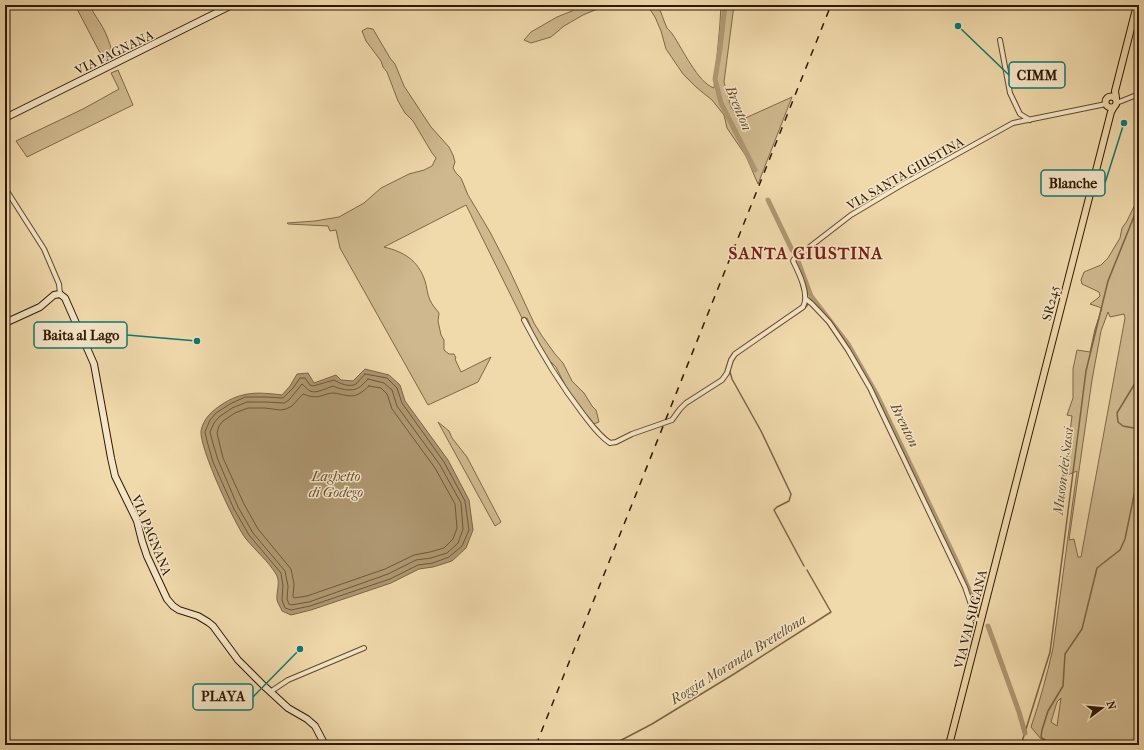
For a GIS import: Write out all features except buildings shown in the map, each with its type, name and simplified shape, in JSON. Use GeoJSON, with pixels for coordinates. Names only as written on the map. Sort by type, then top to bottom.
{"type":"FeatureCollection","features":[{"type":"Feature","properties":{"kind":"main road","name":"SR245"},"geometry":{"type":"LineString","coordinates":[[1012,498],[1137,5]]}},
{"type":"Feature","properties":{"kind":"main road","name":"VIA VALSUGANA"},"geometry":{"type":"LineString","coordinates":[[949,745],[1012,498]]}},
{"type":"Feature","properties":{"kind":"street","name":"VIA PAGNANA"},"geometry":{"type":"LineString","coordinates":[[5,118],[232,5]]}},
{"type":"Feature","properties":{"kind":"street"},"geometry":{"type":"LineString","coordinates":[[1000,40],[1010,93],[1020,114],[1030,120]]}},
{"type":"Feature","properties":{"kind":"street","name":"VIA SANTA GIUSTINA"},"geometry":{"type":"LineString","coordinates":[[807,300],[802,282],[793,261],[794,259],[851,215],[903,184],[1013,124],[1112,102],[1119,102],[1139,94]]}},
{"type":"Feature","properties":{"kind":"street","name":"VIA PAGNANA"},"geometry":{"type":"LineString","coordinates":[[5,188],[44,250],[59,284],[60,294],[66,299],[93,360],[114,473],[137,521],[147,556],[165,594],[177,609],[182,612],[198,616],[213,626],[242,664],[270,692],[288,708],[311,722],[318,731],[324,745]]}},
{"type":"Feature","properties":{"kind":"street"},"geometry":{"type":"LineString","coordinates":[[5,323],[40,307],[54,295],[60,294]]}},
{"type":"Feature","properties":{"kind":"street"},"geometry":{"type":"LineString","coordinates":[[524,320],[542,354],[570,397],[598,434],[610,443],[672,420],[680,409],[686,404],[722,380],[727,373],[731,360],[735,354],[798,311],[804,306],[807,300],[827,319],[843,342],[870,388],[965,587],[976,619],[981,621]]}},
{"type":"Feature","properties":{"kind":"street"},"geometry":{"type":"LineString","coordinates":[[270,692],[288,680],[364,648]]}},
{"type":"Feature","properties":{"kind":"shaded area"},"geometry":{"type":"Polygon","coordinates":[[[75,5],[90,5],[106,35],[112,50],[114,62],[104,67],[103,56],[75,5]]]}},
{"type":"Feature","properties":{"kind":"shaded area"},"geometry":{"type":"Polygon","coordinates":[[[579,5],[607,5],[583,15],[564,26],[551,37],[531,43],[524,40],[531,32],[557,17],[572,11],[579,5]]]}},
{"type":"Feature","properties":{"kind":"shaded area"},"geometry":{"type":"Polygon","coordinates":[[[647,5],[657,5],[667,28],[696,72],[708,85],[714,88],[721,5],[734,5],[724,82],[731,107],[741,120],[792,97],[758,184],[746,156],[727,128],[724,115],[712,100],[683,74],[666,49],[655,17],[647,5]]]}},
{"type":"Feature","properties":{"kind":"shaded area"},"geometry":{"type":"Polygon","coordinates":[[[367,28],[373,29],[395,64],[404,86],[431,127],[449,147],[455,162],[453,168],[461,178],[468,195],[490,232],[534,323],[563,363],[572,381],[584,393],[596,410],[599,422],[591,425],[568,391],[556,367],[544,359],[527,318],[523,320],[466,205],[384,247],[404,254],[414,262],[422,274],[430,300],[439,313],[438,321],[441,335],[444,340],[444,350],[449,354],[454,354],[461,372],[491,357],[478,382],[428,405],[340,248],[336,230],[330,231],[328,226],[287,223],[315,221],[339,217],[364,203],[381,188],[409,174],[432,166],[436,158],[413,121],[405,113],[398,101],[387,72],[381,61],[366,41],[362,31],[367,28]]]}},
{"type":"Feature","properties":{"kind":"shaded area"},"geometry":{"type":"Polygon","coordinates":[[[118,70],[133,105],[27,157],[16,141],[83,109],[119,89],[111,73],[118,70]]]}},
{"type":"Feature","properties":{"kind":"shaded area"},"geometry":{"type":"Polygon","coordinates":[[[1139,196],[1139,745],[1053,745],[1040,738],[1031,727],[1053,648],[1077,471],[1063,477],[1063,466],[1066,464],[1072,416],[1067,415],[1073,398],[1073,369],[1077,350],[1090,352],[1095,329],[1102,308],[1090,304],[1100,296],[1099,292],[1082,284],[1081,280],[1084,272],[1101,265],[1108,258],[1120,238],[1122,228],[1139,196]],[[1108,312],[1101,331],[1092,380],[1069,540],[1074,539],[1078,557],[1081,557],[1125,318],[1124,314],[1110,317],[1108,312]],[[1061,698],[1057,702],[1051,722],[1057,726],[1061,698]]]}},
{"type":"Feature","properties":{"kind":"shaded area"},"geometry":{"type":"Polygon","coordinates":[[[438,422],[449,431],[452,438],[467,457],[501,522],[495,526],[438,422]]]}},
{"type":"Feature","properties":{"kind":"water","name":"Laghetto di Godego"},"geometry":{"type":"Polygon","coordinates":[[[365,369],[389,375],[400,385],[405,401],[448,460],[469,500],[473,530],[466,548],[452,561],[433,567],[419,569],[391,583],[311,610],[291,615],[282,611],[277,601],[278,580],[276,574],[266,560],[246,539],[226,503],[211,469],[202,440],[202,427],[208,416],[214,410],[236,397],[258,393],[282,395],[290,386],[297,374],[308,373],[314,383],[336,375],[341,380],[353,381],[365,369]]]}},
{"type":"Feature","properties":{"kind":"waterway","name":"Brenton"},"geometry":{"type":"LineString","coordinates":[[725,5],[715,79],[721,103],[755,170]]}},
{"type":"Feature","properties":{"kind":"waterway","name":"Brenton"},"geometry":{"type":"LineString","coordinates":[[768,200],[792,250]]}},
{"type":"Feature","properties":{"kind":"waterway","name":"Muson dei Sassi"},"geometry":{"type":"LineString","coordinates":[[1021,745],[1050,652],[1086,371],[1108,281],[1139,204]]}},
{"type":"Feature","properties":{"kind":"waterway","name":"Brenton"},"geometry":{"type":"LineString","coordinates":[[798,261],[811,296],[848,344],[877,395],[958,564],[977,609]]}},
{"type":"Feature","properties":{"kind":"waterway","name":"Roggia Moranda Bretellona"},"geometry":{"type":"LineString","coordinates":[[788,319],[806,307],[811,296]]}},
{"type":"Feature","properties":{"kind":"waterway","name":"Roggia Moranda Bretellona"},"geometry":{"type":"LineString","coordinates":[[730,368],[732,379],[761,431],[791,494],[789,501],[774,510],[804,566]]}},
{"type":"Feature","properties":{"kind":"waterway"},"geometry":{"type":"LineString","coordinates":[[1137,380],[1117,413],[1118,422],[1123,426],[1139,429]]}},
{"type":"Feature","properties":{"kind":"waterway"},"geometry":{"type":"LineString","coordinates":[[1052,745],[1041,737],[1048,711],[1063,686],[1065,654],[1082,629],[1097,568],[1120,550],[1125,539],[1139,471]]}},
{"type":"Feature","properties":{"kind":"waterway","name":"Roggia Moranda Bretellona"},"geometry":{"type":"LineString","coordinates":[[612,745],[652,724],[831,612],[807,570]]}},
{"type":"Feature","properties":{"kind":"waterway","name":"Brenton"},"geometry":{"type":"LineString","coordinates":[[988,626],[1025,733]]}},
{"type":"Feature","properties":{"kind":"railway"},"geometry":{"type":"LineString","coordinates":[[536,745],[831,5]]}},
{"type":"Feature","properties":{"kind":"place","name":"CIMM"},"geometry":{"type":"Point","coordinates":[958,26]}},
{"type":"Feature","properties":{"kind":"place","name":"Blanche"},"geometry":{"type":"Point","coordinates":[1124,123]}},
{"type":"Feature","properties":{"kind":"place","name":"Baita al Lago"},"geometry":{"type":"Point","coordinates":[197,341]}},
{"type":"Feature","properties":{"kind":"place","name":"PLAYA"},"geometry":{"type":"Point","coordinates":[300,649]}},
{"type":"Feature","properties":{"kind":"district","name":"SANTA GIUSTINA"},"geometry":{"type":"Point","coordinates":[806,253]}}]}
